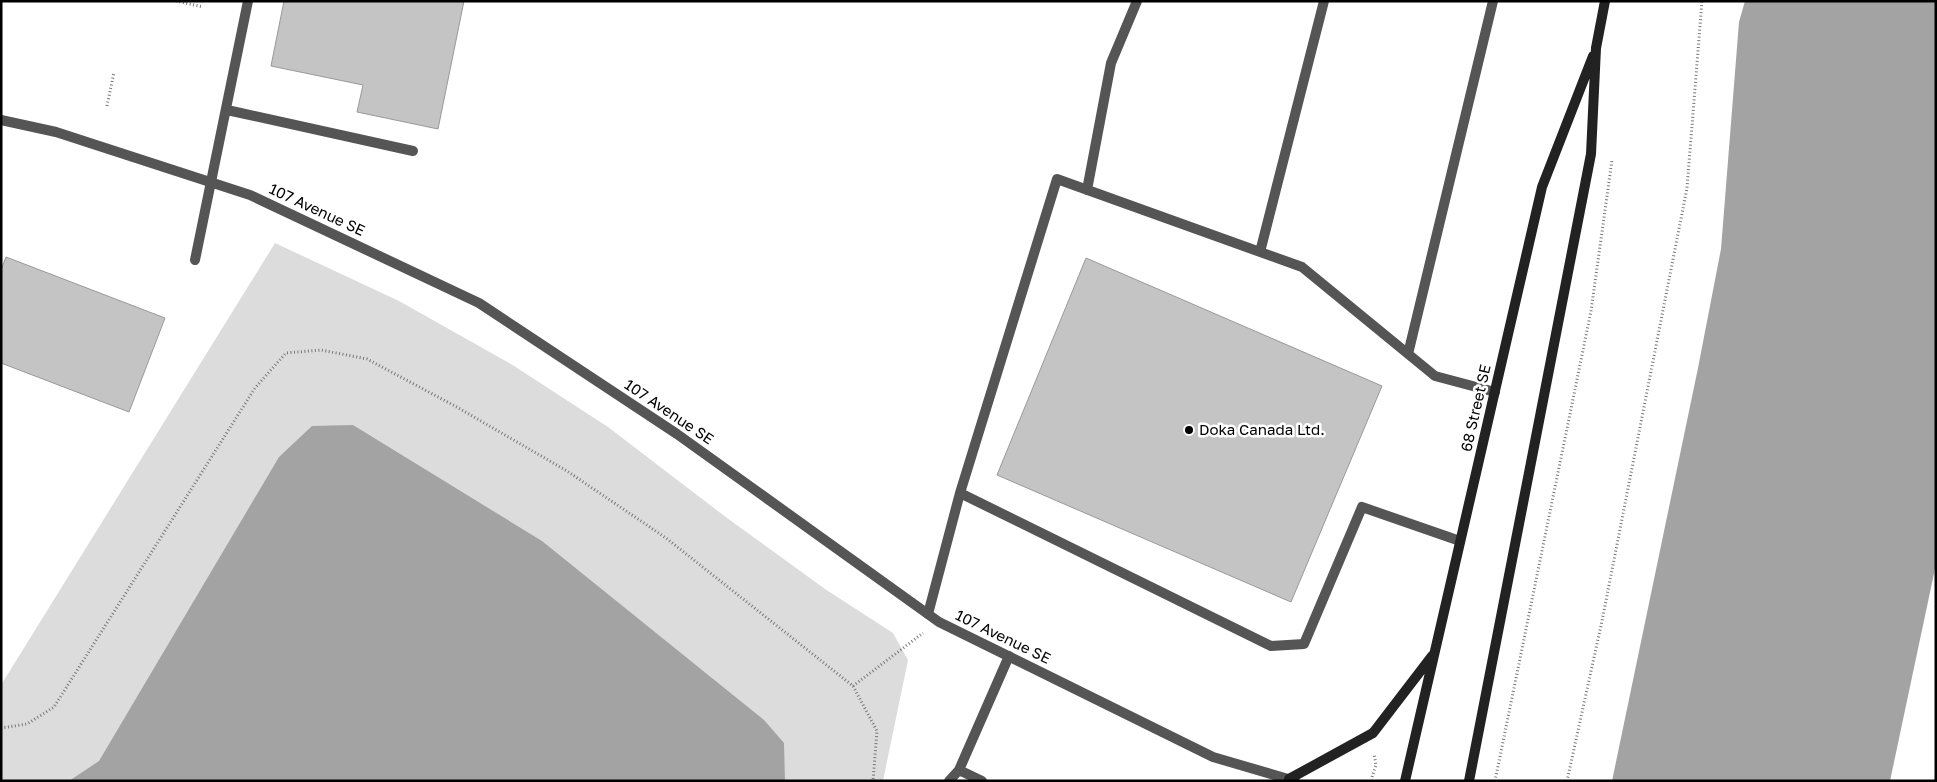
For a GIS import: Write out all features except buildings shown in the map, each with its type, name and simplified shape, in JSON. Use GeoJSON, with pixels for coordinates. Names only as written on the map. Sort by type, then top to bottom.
{"type":"FeatureCollection","features":[{"type":"Feature","properties":{"kind":"street"},"geometry":{"type":"LineString","coordinates":[[195,260],[227,110],[235,55],[248,1]]}},
{"type":"Feature","properties":{"kind":"street"},"geometry":{"type":"LineString","coordinates":[[1087,190],[1111,63],[1137,1]]}},
{"type":"Feature","properties":{"kind":"street"},"geometry":{"type":"LineString","coordinates":[[1260,252],[1324,1]]}},
{"type":"Feature","properties":{"kind":"street"},"geometry":{"type":"LineString","coordinates":[[1408,354],[1494,1]]}},
{"type":"Feature","properties":{"kind":"street","name":"68 Street SE"},"geometry":{"type":"LineString","coordinates":[[1468,781],[1591,154],[1596,48],[1605,1]]}},
{"type":"Feature","properties":{"kind":"street","name":"68 Street SE"},"geometry":{"type":"LineString","coordinates":[[1405,781],[1542,187],[1596,48]]}},
{"type":"Feature","properties":{"kind":"street"},"geometry":{"type":"LineString","coordinates":[[227,110],[413,151]]}},
{"type":"Feature","properties":{"kind":"street","name":"107 Avenue SE"},"geometry":{"type":"LineString","coordinates":[[1,120],[56,132],[250,196],[479,303],[677,434],[939,622],[1213,757],[1292,780]]}},
{"type":"Feature","properties":{"kind":"street"},"geometry":{"type":"LineString","coordinates":[[928,614],[960,493],[1057,179],[1302,267],[1435,376],[1495,392]]}},
{"type":"Feature","properties":{"kind":"street"},"geometry":{"type":"LineString","coordinates":[[960,493],[1271,646],[1304,644],[1362,507],[1460,542]]}},
{"type":"Feature","properties":{"kind":"street"},"geometry":{"type":"LineString","coordinates":[[1292,780],[1373,734],[1435,653]]}},
{"type":"Feature","properties":{"kind":"street"},"geometry":{"type":"LineString","coordinates":[[949,781],[959,770],[1009,656]]}},
{"type":"Feature","properties":{"kind":"street"},"geometry":{"type":"LineString","coordinates":[[959,770],[982,781]]}},
{"type":"Feature","properties":{"kind":"path"},"geometry":{"type":"LineString","coordinates":[[176,1],[203,7]]}},
{"type":"Feature","properties":{"kind":"path"},"geometry":{"type":"LineString","coordinates":[[1567,781],[1606,602],[1687,188],[1702,1]]}},
{"type":"Feature","properties":{"kind":"path"},"geometry":{"type":"LineString","coordinates":[[107,106],[114,72]]}},
{"type":"Feature","properties":{"kind":"path"},"geometry":{"type":"LineString","coordinates":[[1495,781],[1591,311],[1612,157],[1591,154]]}},
{"type":"Feature","properties":{"kind":"path"},"geometry":{"type":"LineString","coordinates":[[1,728],[27,724],[54,707],[254,388],[286,353],[321,350],[367,358],[567,471],[666,538],[853,686],[877,731],[873,781]]}},
{"type":"Feature","properties":{"kind":"path"},"geometry":{"type":"LineString","coordinates":[[853,686],[893,654],[939,622]]}},
{"type":"Feature","properties":{"kind":"path"},"geometry":{"type":"LineString","coordinates":[[1372,777],[1376,765],[1374,754]]}},
{"type":"Feature","properties":{"kind":"shaded area"},"geometry":{"type":"Polygon","coordinates":[[[1745,1],[1936,1],[1936,564],[1890,781],[1612,781],[1721,249],[1739,22],[1745,1]]]}},
{"type":"Feature","properties":{"kind":"shaded area"},"geometry":{"type":"Polygon","coordinates":[[[275,243],[399,301],[511,364],[608,427],[727,518],[825,589],[893,633],[908,660],[883,781],[1,781],[1,685],[275,243]]]}},
{"type":"Feature","properties":{"kind":"shaded area"},"geometry":{"type":"Polygon","coordinates":[[[353,425],[542,541],[764,720],[784,743],[785,781],[69,781],[99,761],[279,457],[312,426],[353,425]]]}},
{"type":"Feature","properties":{"kind":"place","name":"Doka Canada Ltd."},"geometry":{"type":"Point","coordinates":[1189,430]}}]}
